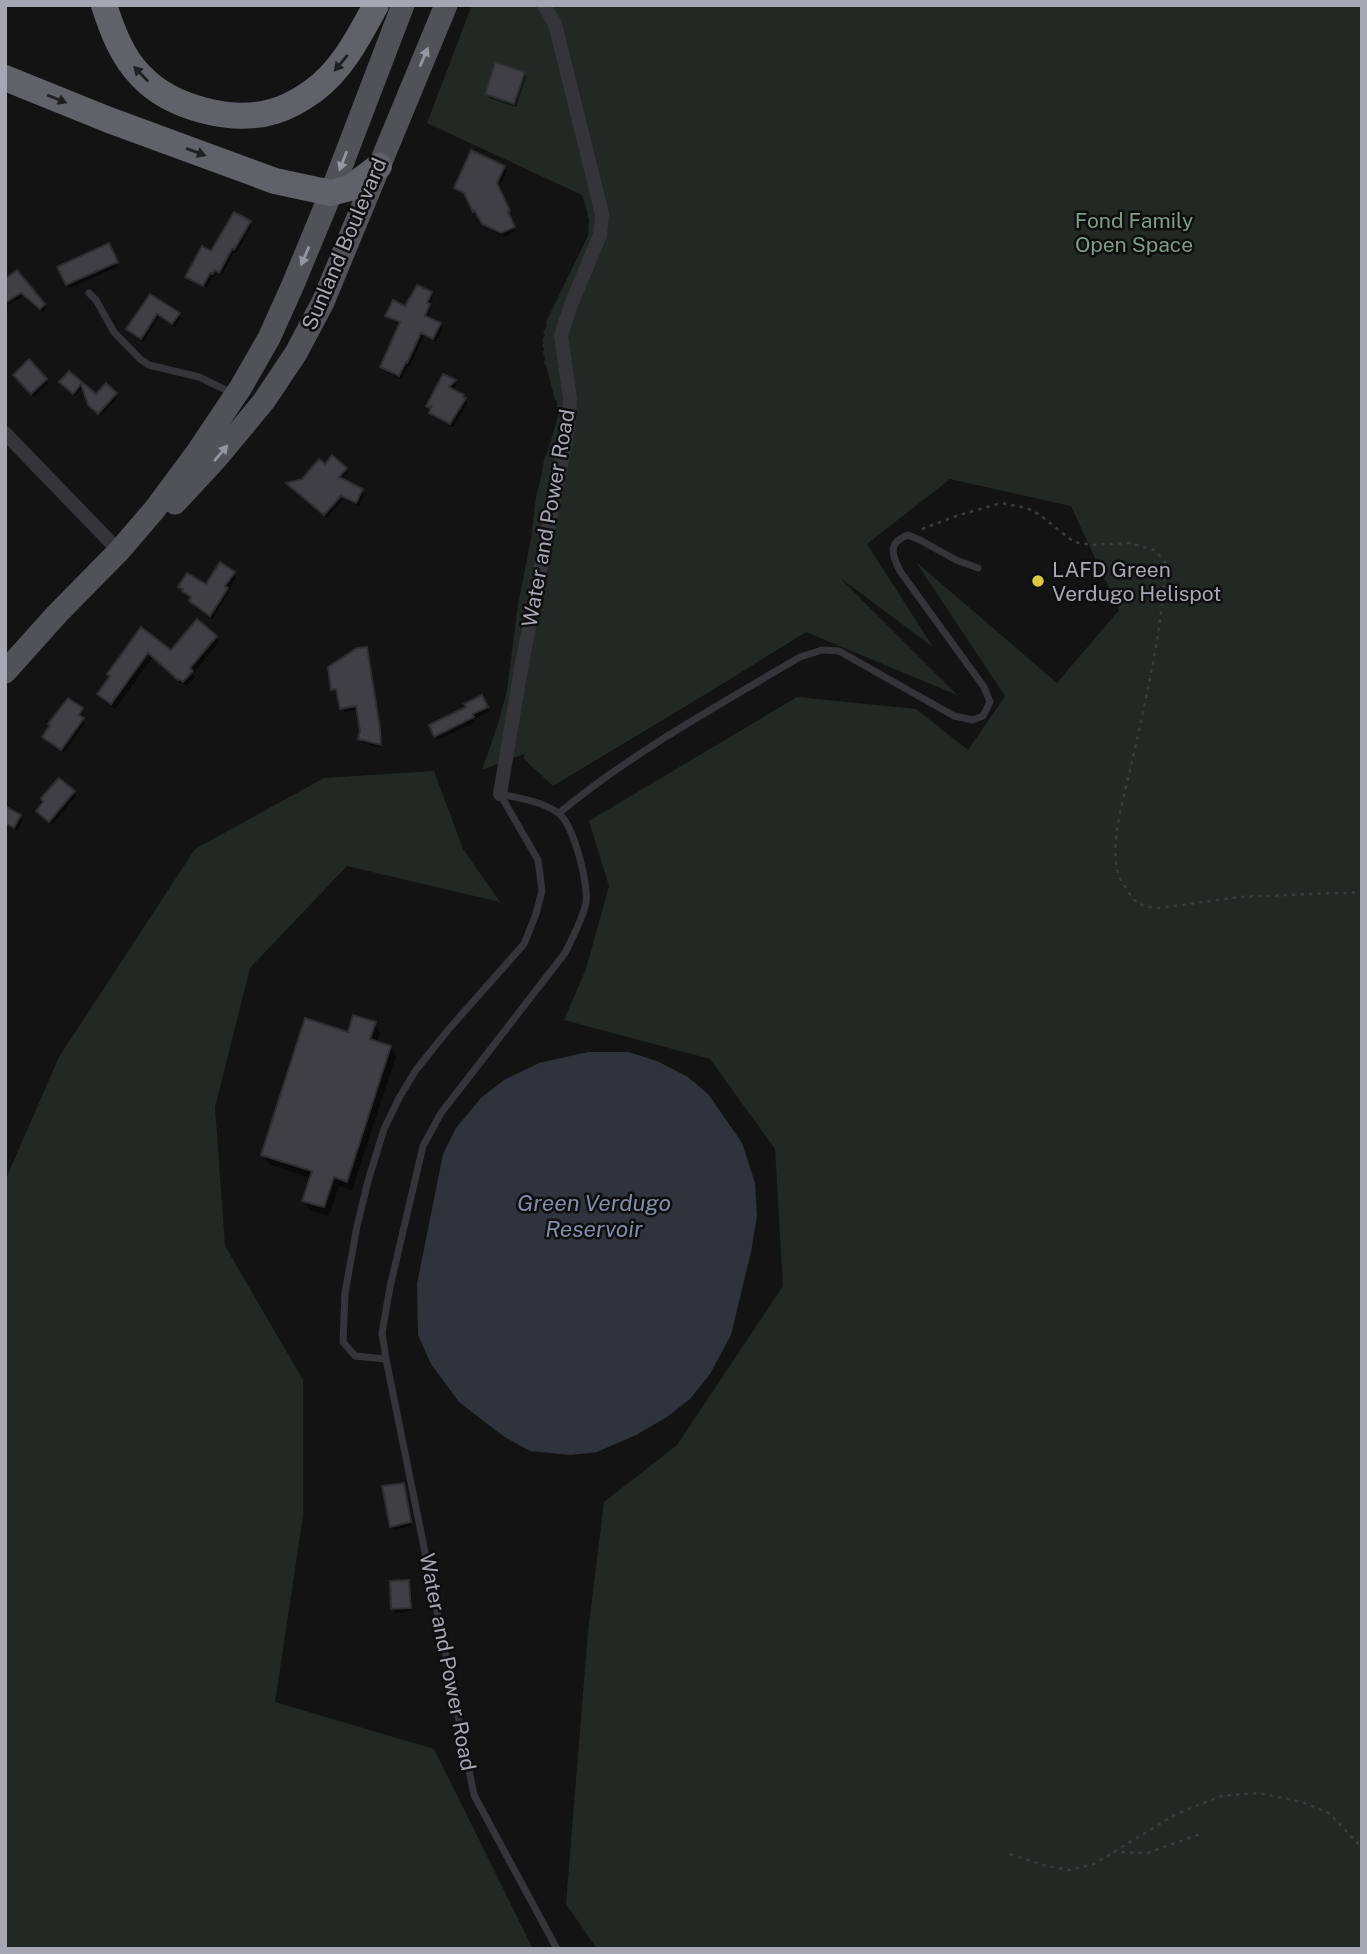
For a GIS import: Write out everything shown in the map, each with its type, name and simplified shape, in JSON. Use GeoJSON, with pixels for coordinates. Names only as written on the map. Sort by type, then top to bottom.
{"type":"FeatureCollection","features":[{"type":"Feature","properties":{"kind":"highway"},"geometry":{"type":"LineString","coordinates":[[104,5],[115,37],[141,77],[184,103],[206,111],[230,115],[275,111],[314,90],[350,52],[376,5]]}},
{"type":"Feature","properties":{"kind":"highway"},"geometry":{"type":"LineString","coordinates":[[5,78],[109,120],[275,181],[331,193],[350,188],[379,166]]}},
{"type":"Feature","properties":{"kind":"main road","name":"Sunland Boulevard"},"geometry":{"type":"LineString","coordinates":[[5,672],[155,509],[236,395],[269,338],[331,193],[402,5]]}},
{"type":"Feature","properties":{"kind":"main road","name":"Sunland Boulevard"},"geometry":{"type":"LineString","coordinates":[[119,551],[160,518],[215,460],[264,401],[296,353],[323,302],[446,5]]}},
{"type":"Feature","properties":{"kind":"street","name":"Water and Power Road"},"geometry":{"type":"LineString","coordinates":[[500,794],[522,663],[568,429],[570,398],[561,336],[600,235],[602,214],[555,24],[544,5]]}},
{"type":"Feature","properties":{"kind":"street"},"geometry":{"type":"LineString","coordinates":[[5,433],[119,551]]}},
{"type":"Feature","properties":{"kind":"lane"},"geometry":{"type":"LineString","coordinates":[[89,293],[96,300],[114,332],[140,359],[149,365],[199,377],[236,395]]}},
{"type":"Feature","properties":{"kind":"lane"},"geometry":{"type":"LineString","coordinates":[[500,794],[528,800],[559,813],[655,743],[800,657],[822,650],[839,651],[954,716],[973,720],[983,716],[990,702],[984,687],[900,571],[893,557],[893,546],[898,539],[908,535],[956,560],[978,568]]}},
{"type":"Feature","properties":{"kind":"lane"},"geometry":{"type":"LineString","coordinates":[[386,1359],[355,1356],[343,1342],[345,1293],[357,1226],[384,1129],[416,1070],[524,944],[542,891],[538,860],[500,794]]}},
{"type":"Feature","properties":{"kind":"lane","name":"Water and Power Road"},"geometry":{"type":"LineString","coordinates":[[557,1949],[474,1794],[382,1333],[423,1146],[448,1103],[565,953],[576,933],[586,901],[584,876],[576,843],[559,813]]}},
{"type":"Feature","properties":{"kind":"path"},"geometry":{"type":"LineString","coordinates":[[908,535],[956,516],[1001,503],[1027,508],[1074,542],[1092,545],[1130,543],[1154,550],[1165,562],[1156,649],[1116,847],[1118,875],[1133,900],[1147,907],[1160,908],[1239,897],[1362,892]]}},
{"type":"Feature","properties":{"kind":"path"},"geometry":{"type":"LineString","coordinates":[[1010,1854],[1069,1870],[1094,1864],[1176,1814],[1220,1796],[1259,1793],[1302,1802],[1329,1813],[1362,1848]]}},
{"type":"Feature","properties":{"kind":"path"},"geometry":{"type":"LineString","coordinates":[[1113,1852],[1147,1853],[1203,1833]]}},
{"type":"Feature","properties":{"kind":"green space","name":"Fond Family Open Space"},"geometry":{"type":"Polygon","coordinates":[[[472,5],[1362,5],[1362,1949],[597,1949],[566,1904],[588,1632],[604,1502],[677,1445],[783,1286],[775,1149],[710,1059],[564,1020],[586,969],[609,886],[589,821],[797,697],[916,709],[968,750],[1005,696],[916,562],[1057,683],[1119,610],[1071,506],[950,479],[867,544],[933,647],[839,577],[957,695],[806,632],[553,786],[524,759],[524,754],[482,770],[507,690],[536,497],[559,413],[544,364],[543,333],[588,236],[589,218],[582,195],[427,123],[472,5]]]}},
{"type":"Feature","properties":{"kind":"green space"},"geometry":{"type":"Polygon","coordinates":[[[434,771],[463,849],[500,902],[347,866],[250,968],[215,1107],[225,1246],[303,1380],[303,1516],[275,1702],[434,1749],[533,1949],[5,1949],[5,1181],[59,1057],[195,849],[324,778],[434,771]]]}},
{"type":"Feature","properties":{"kind":"water","name":"Green Verdugo Reservoir"},"geometry":{"type":"Polygon","coordinates":[[[588,1052],[629,1052],[659,1062],[688,1077],[709,1095],[742,1143],[755,1183],[757,1216],[731,1335],[710,1374],[690,1399],[667,1417],[636,1435],[597,1452],[571,1455],[530,1451],[503,1436],[459,1402],[431,1364],[418,1335],[417,1284],[443,1154],[456,1128],[481,1098],[504,1080],[539,1063],[588,1052]]]}},
{"type":"Feature","properties":{"kind":"building"},"geometry":{"type":"Polygon","coordinates":[[[495,62],[525,72],[514,104],[485,94],[495,62]]]}},
{"type":"Feature","properties":{"kind":"building"},"geometry":{"type":"Polygon","coordinates":[[[471,150],[505,166],[497,183],[515,227],[501,233],[482,224],[464,193],[454,188],[471,150]]]}},
{"type":"Feature","properties":{"kind":"building"},"geometry":{"type":"Polygon","coordinates":[[[234,212],[251,221],[219,273],[215,270],[213,274],[210,273],[203,286],[185,277],[202,246],[211,251],[234,212]]]}},
{"type":"Feature","properties":{"kind":"building"},"geometry":{"type":"Polygon","coordinates":[[[109,243],[118,262],[66,285],[57,267],[109,243]]]}},
{"type":"Feature","properties":{"kind":"building"},"geometry":{"type":"Polygon","coordinates":[[[17,270],[45,304],[40,309],[21,293],[5,303],[5,279],[17,270]]]}},
{"type":"Feature","properties":{"kind":"building"},"geometry":{"type":"Polygon","coordinates":[[[417,285],[432,292],[425,316],[441,323],[433,339],[421,333],[399,376],[380,367],[400,322],[385,316],[393,300],[405,306],[417,285]]]}},
{"type":"Feature","properties":{"kind":"building"},"geometry":{"type":"Polygon","coordinates":[[[150,294],[180,313],[172,324],[157,314],[141,339],[126,329],[150,294]]]}},
{"type":"Feature","properties":{"kind":"building"},"geometry":{"type":"Polygon","coordinates":[[[29,359],[47,379],[31,394],[13,375],[29,359]]]}},
{"type":"Feature","properties":{"kind":"building"},"geometry":{"type":"Polygon","coordinates":[[[69,371],[96,394],[106,383],[117,393],[98,414],[88,405],[81,384],[73,394],[59,382],[69,371]]]}},
{"type":"Feature","properties":{"kind":"building"},"geometry":{"type":"Polygon","coordinates":[[[443,374],[456,380],[449,387],[466,398],[450,424],[429,413],[432,405],[430,408],[426,406],[443,374]]]}},
{"type":"Feature","properties":{"kind":"building"},"geometry":{"type":"Polygon","coordinates":[[[332,455],[347,468],[339,477],[363,489],[356,503],[341,496],[324,515],[286,483],[302,479],[319,459],[325,464],[332,455]]]}},
{"type":"Feature","properties":{"kind":"building"},"geometry":{"type":"Polygon","coordinates":[[[220,562],[235,572],[210,616],[189,601],[191,597],[178,587],[187,573],[206,584],[220,562]]]}},
{"type":"Feature","properties":{"kind":"building"},"geometry":{"type":"Polygon","coordinates":[[[197,619],[217,636],[190,668],[193,671],[183,682],[148,653],[111,704],[97,694],[110,676],[107,674],[141,627],[171,650],[197,619]]]}},
{"type":"Feature","properties":{"kind":"building"},"geometry":{"type":"Polygon","coordinates":[[[367,647],[381,745],[358,739],[360,731],[356,706],[340,709],[336,689],[331,690],[328,667],[357,648],[367,647]]]}},
{"type":"Feature","properties":{"kind":"building"},"geometry":{"type":"Polygon","coordinates":[[[482,695],[488,707],[434,737],[429,725],[466,707],[464,704],[482,695]]]}},
{"type":"Feature","properties":{"kind":"building"},"geometry":{"type":"Polygon","coordinates":[[[68,698],[83,708],[79,715],[84,718],[61,750],[42,737],[50,725],[48,724],[68,698]]]}},
{"type":"Feature","properties":{"kind":"building"},"geometry":{"type":"Polygon","coordinates":[[[59,778],[75,791],[49,822],[36,811],[43,802],[41,798],[59,778]]]}},
{"type":"Feature","properties":{"kind":"building"},"geometry":{"type":"Polygon","coordinates":[[[5,806],[21,815],[14,828],[5,823],[5,806]]]}},
{"type":"Feature","properties":{"kind":"building"},"geometry":{"type":"Polygon","coordinates":[[[353,1015],[376,1022],[370,1039],[391,1046],[347,1182],[334,1177],[324,1207],[302,1201],[312,1171],[261,1155],[305,1018],[348,1032],[353,1015]]]}},
{"type":"Feature","properties":{"kind":"building"},"geometry":{"type":"Polygon","coordinates":[[[404,1483],[411,1522],[390,1527],[382,1486],[404,1483]]]}},
{"type":"Feature","properties":{"kind":"building"},"geometry":{"type":"Polygon","coordinates":[[[409,1580],[411,1608],[391,1609],[390,1581],[409,1580]]]}},
{"type":"Feature","properties":{"kind":"place","name":"LAFD Green Verdugo Helispot"},"geometry":{"type":"Point","coordinates":[1038,581]}}]}
